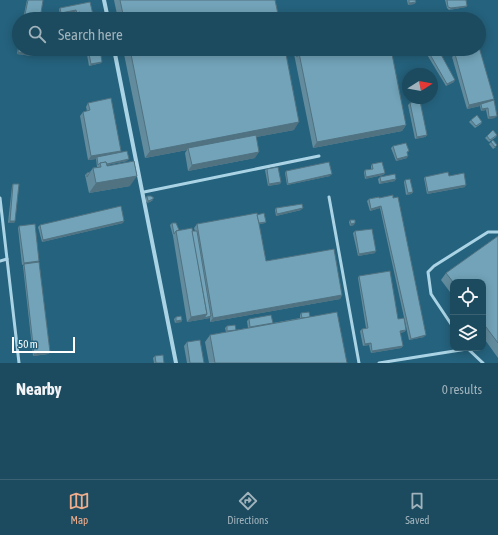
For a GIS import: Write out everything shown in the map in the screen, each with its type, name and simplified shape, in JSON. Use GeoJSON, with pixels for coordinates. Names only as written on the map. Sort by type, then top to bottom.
{"type":"FeatureCollection","features":[{"type":"Feature","properties":{"kind":"street"},"geometry":{"type":"LineString","coordinates":[[104,0],[107,12]]}},
{"type":"Feature","properties":{"kind":"street"},"geometry":{"type":"LineString","coordinates":[[115,56],[144,192],[176,363]]}},
{"type":"Feature","properties":{"kind":"lane"},"geometry":{"type":"LineString","coordinates":[[144,192],[319,156]]}},
{"type":"Feature","properties":{"kind":"lane"},"geometry":{"type":"LineString","coordinates":[[329,197],[359,363]]}},
{"type":"Feature","properties":{"kind":"lane"},"geometry":{"type":"LineString","coordinates":[[0,198],[18,363]]}},
{"type":"Feature","properties":{"kind":"lane"},"geometry":{"type":"LineString","coordinates":[[450,322],[431,294],[428,272],[434,266],[488,232],[498,232]]}},
{"type":"Feature","properties":{"kind":"lane"},"geometry":{"type":"LineString","coordinates":[[0,260],[7,259]]}},
{"type":"Feature","properties":{"kind":"lane"},"geometry":{"type":"LineString","coordinates":[[379,363],[454,351]]}},
{"type":"Feature","properties":{"kind":"lane"},"geometry":{"type":"LineString","coordinates":[[469,351],[483,363]]}},
{"type":"Feature","properties":{"kind":"building"},"geometry":{"type":"Polygon","coordinates":[[[28,0],[43,0],[41,12],[25,12],[28,0]]]}},
{"type":"Feature","properties":{"kind":"building"},"geometry":{"type":"Polygon","coordinates":[[[120,0],[275,0],[278,12],[123,12],[120,0]]]}},
{"type":"Feature","properties":{"kind":"building"},"geometry":{"type":"Polygon","coordinates":[[[409,0],[415,0],[416,2],[409,3],[409,0]]]}},
{"type":"Feature","properties":{"kind":"building"},"geometry":{"type":"Polygon","coordinates":[[[447,0],[466,0],[467,6],[451,8],[448,7],[447,0]]]}},
{"type":"Feature","properties":{"kind":"building"},"geometry":{"type":"Polygon","coordinates":[[[90,2],[92,12],[77,12],[76,10],[61,12],[60,8],[90,2]]]}},
{"type":"Feature","properties":{"kind":"building"},"geometry":{"type":"Polygon","coordinates":[[[89,56],[101,56],[102,62],[91,64],[89,56]]]}},
{"type":"Feature","properties":{"kind":"building"},"geometry":{"type":"Polygon","coordinates":[[[131,56],[286,56],[299,122],[150,151],[131,56]]]}},
{"type":"Feature","properties":{"kind":"building"},"geometry":{"type":"Polygon","coordinates":[[[300,56],[392,56],[406,125],[317,142],[300,56]]]}},
{"type":"Feature","properties":{"kind":"building"},"geometry":{"type":"Polygon","coordinates":[[[431,56],[442,56],[455,80],[447,84],[431,56]]]}},
{"type":"Feature","properties":{"kind":"building"},"geometry":{"type":"Polygon","coordinates":[[[456,56],[482,56],[494,99],[469,105],[456,56]]]}},
{"type":"Feature","properties":{"kind":"building"},"geometry":{"type":"Polygon","coordinates":[[[111,98],[121,151],[91,156],[83,112],[90,110],[88,103],[111,98]]]}},
{"type":"Feature","properties":{"kind":"building"},"geometry":{"type":"Polygon","coordinates":[[[494,100],[497,116],[489,117],[488,108],[482,109],[481,104],[494,100]]]}},
{"type":"Feature","properties":{"kind":"building"},"geometry":{"type":"Polygon","coordinates":[[[410,104],[421,104],[427,135],[417,137],[410,104]]]}},
{"type":"Feature","properties":{"kind":"building"},"geometry":{"type":"Polygon","coordinates":[[[477,115],[482,122],[476,126],[471,120],[477,115]]]}},
{"type":"Feature","properties":{"kind":"building"},"geometry":{"type":"Polygon","coordinates":[[[493,130],[497,135],[490,140],[487,136],[493,130]]]}},
{"type":"Feature","properties":{"kind":"building"},"geometry":{"type":"Polygon","coordinates":[[[256,135],[259,152],[192,165],[188,148],[256,135]]]}},
{"type":"Feature","properties":{"kind":"building"},"geometry":{"type":"Polygon","coordinates":[[[493,140],[497,145],[495,147],[491,142],[493,140]]]}},
{"type":"Feature","properties":{"kind":"building"},"geometry":{"type":"Polygon","coordinates":[[[406,143],[409,151],[407,152],[408,156],[397,159],[393,146],[406,143]]]}},
{"type":"Feature","properties":{"kind":"building"},"geometry":{"type":"Polygon","coordinates":[[[127,151],[129,159],[107,164],[106,162],[100,163],[98,165],[97,157],[127,151]]]}},
{"type":"Feature","properties":{"kind":"building"},"geometry":{"type":"Polygon","coordinates":[[[134,161],[137,176],[96,183],[93,168],[101,167],[100,163],[106,162],[107,166],[134,161]]]}},
{"type":"Feature","properties":{"kind":"building"},"geometry":{"type":"Polygon","coordinates":[[[329,162],[332,174],[288,184],[286,171],[329,162]]]}},
{"type":"Feature","properties":{"kind":"building"},"geometry":{"type":"Polygon","coordinates":[[[382,162],[385,173],[366,177],[365,170],[373,169],[372,164],[382,162]]]}},
{"type":"Feature","properties":{"kind":"building"},"geometry":{"type":"Polygon","coordinates":[[[278,167],[281,182],[269,184],[267,169],[278,167]]]}},
{"type":"Feature","properties":{"kind":"building"},"geometry":{"type":"Polygon","coordinates":[[[448,172],[449,176],[464,173],[466,185],[428,192],[425,177],[448,172]]]}},
{"type":"Feature","properties":{"kind":"building"},"geometry":{"type":"Polygon","coordinates":[[[395,174],[396,179],[381,182],[380,177],[395,174]]]}},
{"type":"Feature","properties":{"kind":"building"},"geometry":{"type":"Polygon","coordinates":[[[410,179],[413,192],[408,193],[405,180],[410,179]]]}},
{"type":"Feature","properties":{"kind":"building"},"geometry":{"type":"Polygon","coordinates":[[[13,184],[19,184],[15,221],[10,221],[13,184]]]}},
{"type":"Feature","properties":{"kind":"building"},"geometry":{"type":"Polygon","coordinates":[[[393,195],[393,198],[398,197],[426,335],[411,339],[381,206],[371,209],[369,199],[393,195]]]}},
{"type":"Feature","properties":{"kind":"building"},"geometry":{"type":"Polygon","coordinates":[[[147,196],[151,196],[154,198],[148,201],[147,196]]]}},
{"type":"Feature","properties":{"kind":"building"},"geometry":{"type":"Polygon","coordinates":[[[302,204],[303,208],[277,214],[276,208],[302,204]]]}},
{"type":"Feature","properties":{"kind":"building"},"geometry":{"type":"Polygon","coordinates":[[[121,206],[124,221],[43,240],[40,225],[121,206]]]}},
{"type":"Feature","properties":{"kind":"building"},"geometry":{"type":"Polygon","coordinates":[[[257,213],[266,261],[334,249],[342,295],[213,318],[197,224],[257,213]]]}},
{"type":"Feature","properties":{"kind":"building"},"geometry":{"type":"Polygon","coordinates":[[[264,213],[266,222],[259,223],[257,215],[264,213]]]}},
{"type":"Feature","properties":{"kind":"building"},"geometry":{"type":"Polygon","coordinates":[[[350,220],[355,220],[355,223],[351,224],[350,220]]]}},
{"type":"Feature","properties":{"kind":"building"},"geometry":{"type":"Polygon","coordinates":[[[172,223],[176,223],[179,230],[174,234],[172,223]]]}},
{"type":"Feature","properties":{"kind":"building"},"geometry":{"type":"Polygon","coordinates":[[[35,224],[39,261],[24,263],[19,226],[35,224]]]}},
{"type":"Feature","properties":{"kind":"building"},"geometry":{"type":"Polygon","coordinates":[[[192,228],[207,314],[191,317],[176,231],[192,228]]]}},
{"type":"Feature","properties":{"kind":"building"},"geometry":{"type":"Polygon","coordinates":[[[372,229],[376,251],[359,254],[355,231],[372,229]]]}},
{"type":"Feature","properties":{"kind":"building"},"geometry":{"type":"Polygon","coordinates":[[[192,231],[197,231],[211,316],[204,318],[207,314],[192,231]]]}},
{"type":"Feature","properties":{"kind":"building"},"geometry":{"type":"Polygon","coordinates":[[[498,236],[498,343],[486,327],[486,279],[451,279],[446,273],[498,236]]]}},
{"type":"Feature","properties":{"kind":"building"},"geometry":{"type":"Polygon","coordinates":[[[39,262],[50,352],[34,354],[24,264],[39,262]]]}},
{"type":"Feature","properties":{"kind":"building"},"geometry":{"type":"Polygon","coordinates":[[[390,271],[398,319],[404,318],[406,330],[400,331],[403,346],[372,351],[371,343],[365,344],[362,329],[368,328],[359,276],[390,271]]]}},
{"type":"Feature","properties":{"kind":"building"},"geometry":{"type":"Polygon","coordinates":[[[309,312],[310,317],[302,318],[301,313],[309,312]]]}},
{"type":"Feature","properties":{"kind":"building"},"geometry":{"type":"Polygon","coordinates":[[[337,312],[347,363],[215,363],[210,335],[337,312]]]}},
{"type":"Feature","properties":{"kind":"building"},"geometry":{"type":"Polygon","coordinates":[[[271,315],[273,323],[250,327],[249,319],[271,315]]]}},
{"type":"Feature","properties":{"kind":"building"},"geometry":{"type":"Polygon","coordinates":[[[181,316],[182,320],[176,321],[176,317],[181,316]]]}},
{"type":"Feature","properties":{"kind":"building"},"geometry":{"type":"Polygon","coordinates":[[[235,325],[236,330],[227,331],[227,326],[235,325]]]}},
{"type":"Feature","properties":{"kind":"building"},"geometry":{"type":"Polygon","coordinates":[[[200,340],[204,363],[190,363],[187,342],[200,340]]]}},
{"type":"Feature","properties":{"kind":"building"},"geometry":{"type":"Polygon","coordinates":[[[163,355],[164,363],[156,363],[155,356],[163,355]]]}}]}
